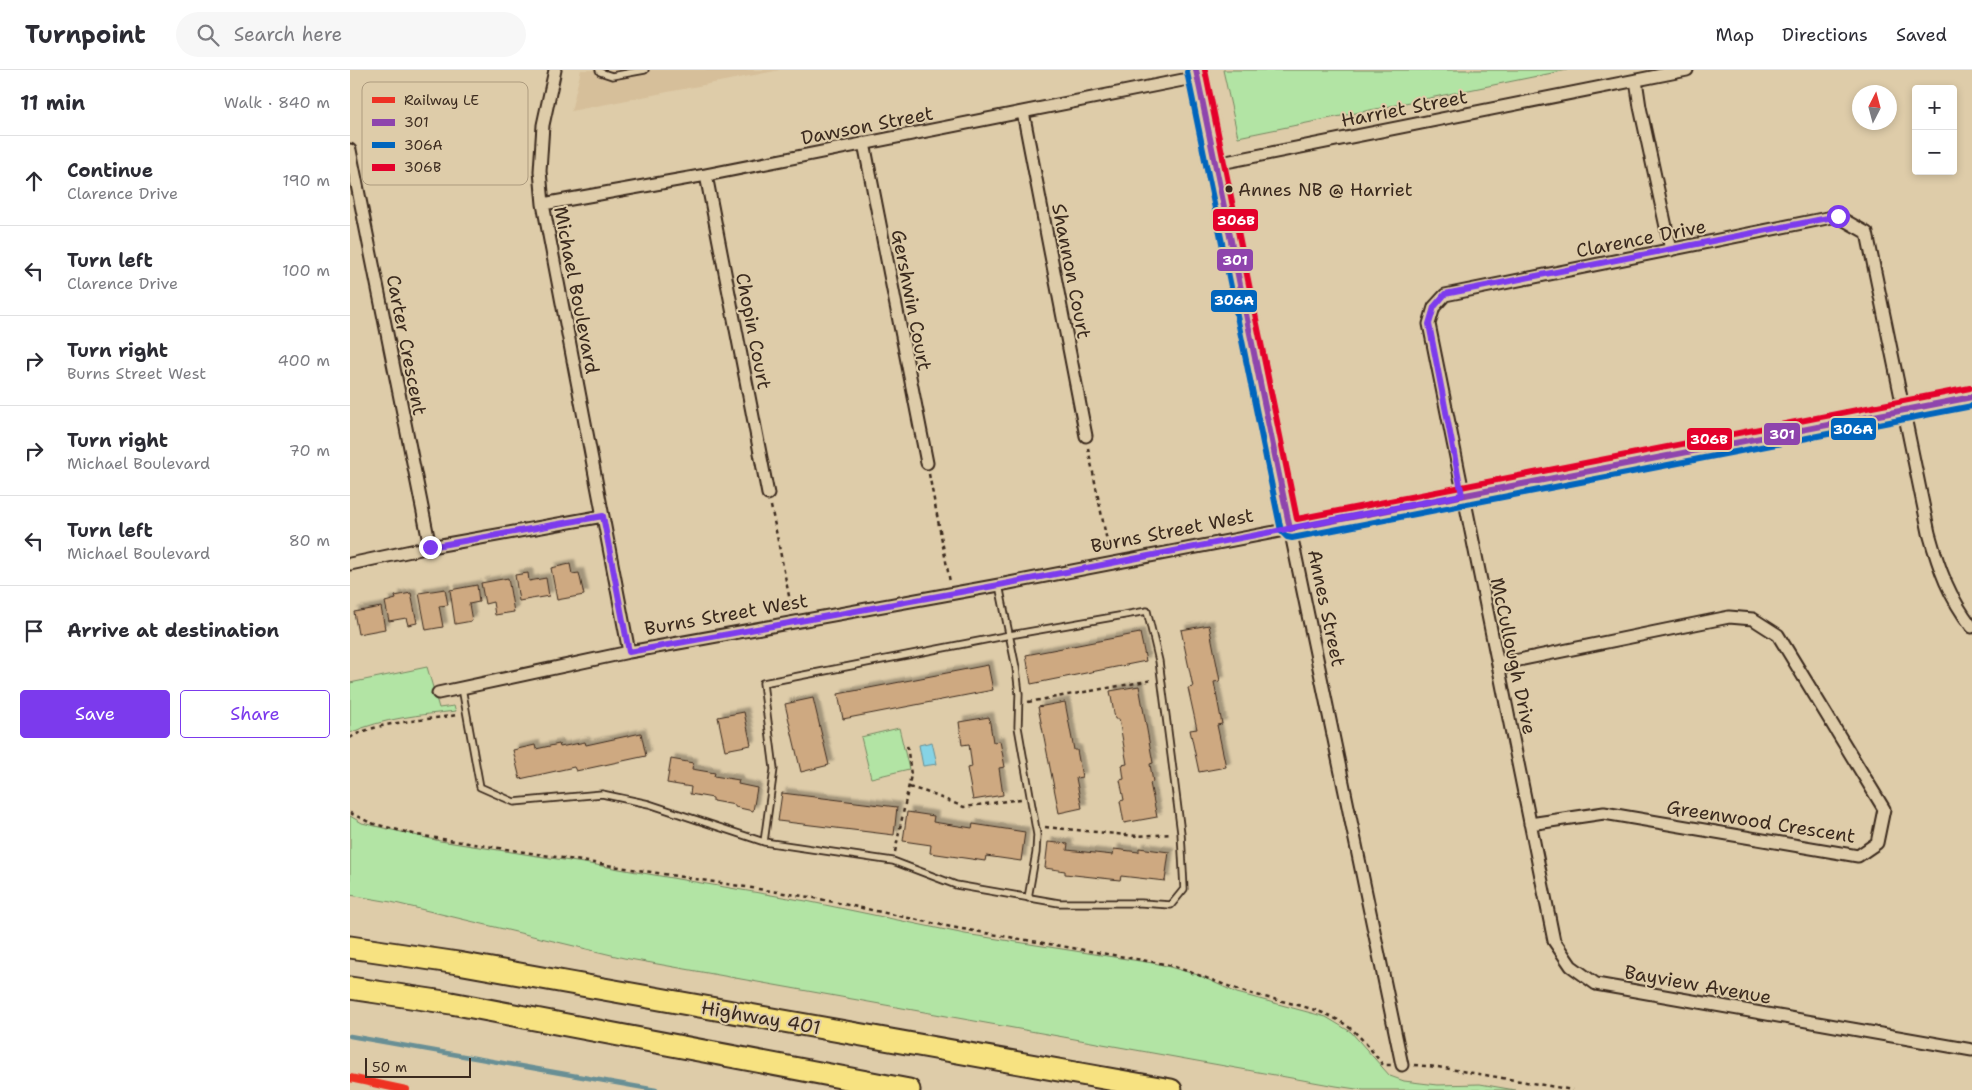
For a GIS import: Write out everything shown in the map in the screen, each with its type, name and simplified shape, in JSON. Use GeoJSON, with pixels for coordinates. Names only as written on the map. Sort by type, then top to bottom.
{"type":"FeatureCollection","features":[{"type":"Feature","properties":{"kind":"highway","name":"Highway 401"},"geometry":{"type":"LineString","coordinates":[[350,947],[458,962],[1171,1090]]}},
{"type":"Feature","properties":{"kind":"highway"},"geometry":{"type":"LineString","coordinates":[[350,988],[450,1003],[909,1090]]}},
{"type":"Feature","properties":{"kind":"street","name":"Michael Boulevard"},"geometry":{"type":"LineString","coordinates":[[555,70],[543,125],[540,171],[543,204],[629,652]]}},
{"type":"Feature","properties":{"kind":"street","name":"Harriet Street"},"geometry":{"type":"LineString","coordinates":[[1216,164],[1687,70]]}},
{"type":"Feature","properties":{"kind":"street","name":"Dawson Street"},"geometry":{"type":"LineString","coordinates":[[543,204],[1023,112],[1197,74]]}},
{"type":"Feature","properties":{"kind":"street","name":"Annes Street"},"geometry":{"type":"LineString","coordinates":[[1197,74],[1402,1065]]}},
{"type":"Feature","properties":{"kind":"street"},"geometry":{"type":"LineString","coordinates":[[1636,80],[1640,107],[1671,250]]}},
{"type":"Feature","properties":{"kind":"street","name":"Shannon Court"},"geometry":{"type":"LineString","coordinates":[[1023,112],[1086,436]]}},
{"type":"Feature","properties":{"kind":"street","name":"Gershwin Court"},"geometry":{"type":"LineString","coordinates":[[864,143],[926,463]]}},
{"type":"Feature","properties":{"kind":"street","name":"Carter Crescent"},"geometry":{"type":"LineString","coordinates":[[350,150],[430,547]]}},
{"type":"Feature","properties":{"kind":"street","name":"Chopin Court"},"geometry":{"type":"LineString","coordinates":[[706,174],[768,494]]}},
{"type":"Feature","properties":{"kind":"street","name":"Clarence Drive"},"geometry":{"type":"LineString","coordinates":[[1462,495],[1429,324],[1434,307],[1445,294],[1838,216],[1867,232],[1904,409]]}},
{"type":"Feature","properties":{"kind":"street","name":"Burns Street West"},"geometry":{"type":"LineString","coordinates":[[438,693],[629,652],[999,585],[1972,397]]}},
{"type":"Feature","properties":{"kind":"street"},"geometry":{"type":"LineString","coordinates":[[1904,409],[1929,534],[1940,570],[1957,607],[1972,627]]}},
{"type":"Feature","properties":{"kind":"street","name":"McCullough Drive"},"geometry":{"type":"LineString","coordinates":[[1462,495],[1530,824]]}},
{"type":"Feature","properties":{"kind":"street"},"geometry":{"type":"LineString","coordinates":[[350,564],[430,547],[603,516]]}},
{"type":"Feature","properties":{"kind":"street","name":"Greenwood Crescent"},"geometry":{"type":"LineString","coordinates":[[1498,662],[1514,661],[1729,618],[1753,619],[1778,635],[1884,809],[1877,843],[1858,856],[1604,813],[1530,824]]}},
{"type":"Feature","properties":{"kind":"street","name":"Bayview Avenue"},"geometry":{"type":"LineString","coordinates":[[1530,824],[1554,941],[1571,966],[1596,984],[1972,1050]]}},
{"type":"Feature","properties":{"kind":"lane"},"geometry":{"type":"LineString","coordinates":[[599,70],[612,76],[645,70]]}},
{"type":"Feature","properties":{"kind":"lane"},"geometry":{"type":"LineString","coordinates":[[999,585],[1016,668],[1019,703],[1018,727],[1037,835],[1036,853],[1028,898]]}},
{"type":"Feature","properties":{"kind":"lane"},"geometry":{"type":"LineString","coordinates":[[462,688],[480,787],[514,802],[602,794],[650,804],[764,842],[893,861],[956,885],[1059,904],[1141,903],[1171,905],[1184,889],[1180,834],[1162,679],[1147,611],[1010,635],[763,683],[774,769],[764,842]]}},
{"type":"Feature","properties":{"kind":"path"},"geometry":{"type":"LineString","coordinates":[[1086,436],[1111,562]]}},
{"type":"Feature","properties":{"kind":"path"},"geometry":{"type":"LineString","coordinates":[[926,463],[952,593]]}},
{"type":"Feature","properties":{"kind":"path"},"geometry":{"type":"LineString","coordinates":[[768,494],[794,622]]}},
{"type":"Feature","properties":{"kind":"path"},"geometry":{"type":"LineString","coordinates":[[1019,703],[1162,679]]}},
{"type":"Feature","properties":{"kind":"path"},"geometry":{"type":"LineString","coordinates":[[350,738],[359,732],[377,727],[466,714]]}},
{"type":"Feature","properties":{"kind":"path"},"geometry":{"type":"LineString","coordinates":[[893,861],[911,775],[907,744]]}},
{"type":"Feature","properties":{"kind":"path"},"geometry":{"type":"LineString","coordinates":[[909,787],[964,807],[1030,797]]}},
{"type":"Feature","properties":{"kind":"path"},"geometry":{"type":"LineString","coordinates":[[350,813],[372,823],[418,835],[815,898],[951,927],[1165,964],[1192,971],[1244,992],[1322,1014],[1342,1022],[1358,1034],[1383,1064],[1438,1066],[1573,1090]]}},
{"type":"Feature","properties":{"kind":"path"},"geometry":{"type":"LineString","coordinates":[[1035,827],[1137,836],[1180,834]]}},
{"type":"Feature","properties":{"kind":"shaded area"},"geometry":{"type":"Polygon","coordinates":[[[581,70],[780,70],[571,111],[581,70]]]}},
{"type":"Feature","properties":{"kind":"green space"},"geometry":{"type":"Polygon","coordinates":[[[1223,70],[1567,70],[1238,137],[1223,70]]]}},
{"type":"Feature","properties":{"kind":"green space"},"geometry":{"type":"Polygon","coordinates":[[[427,667],[439,708],[454,706],[456,711],[389,721],[350,733],[350,683],[427,667]]]}},
{"type":"Feature","properties":{"kind":"green space"},"geometry":{"type":"Polygon","coordinates":[[[899,728],[909,769],[871,778],[861,737],[899,728]]]}},
{"type":"Feature","properties":{"kind":"green space"},"geometry":{"type":"Polygon","coordinates":[[[350,816],[362,823],[440,841],[596,865],[806,901],[965,934],[1159,964],[1198,975],[1237,993],[1326,1017],[1351,1032],[1390,1076],[1404,1081],[1437,1085],[1480,1084],[1515,1090],[1363,1090],[1336,1086],[624,958],[391,902],[350,895],[350,816]]]}},
{"type":"Feature","properties":{"kind":"water"},"geometry":{"type":"Polygon","coordinates":[[[932,742],[937,764],[923,766],[919,745],[932,742]]]}},
{"type":"Feature","properties":{"kind":"building"},"geometry":{"type":"Polygon","coordinates":[[[570,564],[572,574],[579,573],[584,595],[557,600],[551,568],[570,564]]]}},
{"type":"Feature","properties":{"kind":"building"},"geometry":{"type":"Polygon","coordinates":[[[528,573],[529,581],[546,578],[549,596],[519,601],[515,575],[528,573]]]}},
{"type":"Feature","properties":{"kind":"building"},"geometry":{"type":"Polygon","coordinates":[[[508,578],[514,612],[495,615],[493,602],[485,604],[481,583],[508,578]]]}},
{"type":"Feature","properties":{"kind":"building"},"geometry":{"type":"Polygon","coordinates":[[[477,585],[479,602],[469,604],[472,621],[455,624],[450,590],[477,585]]]}},
{"type":"Feature","properties":{"kind":"building"},"geometry":{"type":"Polygon","coordinates":[[[445,589],[448,605],[439,606],[443,627],[426,630],[419,593],[445,589]]]}},
{"type":"Feature","properties":{"kind":"building"},"geometry":{"type":"Polygon","coordinates":[[[411,593],[417,623],[408,625],[406,618],[389,621],[385,602],[396,599],[395,596],[411,593]]]}},
{"type":"Feature","properties":{"kind":"building"},"geometry":{"type":"Polygon","coordinates":[[[381,607],[385,629],[358,634],[354,612],[381,607]]]}},
{"type":"Feature","properties":{"kind":"building"},"geometry":{"type":"Polygon","coordinates":[[[1209,625],[1220,681],[1214,682],[1222,724],[1217,725],[1226,767],[1199,772],[1190,730],[1197,729],[1188,688],[1193,687],[1181,630],[1209,625]]]}},
{"type":"Feature","properties":{"kind":"building"},"geometry":{"type":"Polygon","coordinates":[[[1140,633],[1146,661],[1031,684],[1026,655],[1140,633]]]}},
{"type":"Feature","properties":{"kind":"building"},"geometry":{"type":"Polygon","coordinates":[[[988,665],[993,690],[843,719],[838,694],[988,665]]]}},
{"type":"Feature","properties":{"kind":"building"},"geometry":{"type":"Polygon","coordinates":[[[1139,686],[1153,763],[1150,764],[1153,782],[1150,783],[1157,817],[1124,823],[1120,801],[1124,800],[1120,780],[1124,779],[1122,765],[1127,764],[1119,719],[1115,719],[1110,691],[1139,686]]]}},
{"type":"Feature","properties":{"kind":"building"},"geometry":{"type":"Polygon","coordinates":[[[813,698],[829,765],[801,772],[785,704],[813,698]]]}},
{"type":"Feature","properties":{"kind":"building"},"geometry":{"type":"Polygon","coordinates":[[[1065,702],[1074,750],[1077,750],[1082,777],[1076,778],[1082,808],[1059,813],[1038,707],[1065,702]]]}},
{"type":"Feature","properties":{"kind":"building"},"geometry":{"type":"Polygon","coordinates":[[[744,712],[751,745],[725,750],[718,717],[744,712]]]}},
{"type":"Feature","properties":{"kind":"building"},"geometry":{"type":"Polygon","coordinates":[[[989,717],[993,742],[1000,741],[1005,767],[999,768],[1003,795],[973,800],[967,768],[972,767],[969,744],[962,745],[959,722],[989,717]]]}},
{"type":"Feature","properties":{"kind":"building"},"geometry":{"type":"Polygon","coordinates":[[[641,733],[646,756],[576,771],[574,767],[520,779],[513,750],[535,745],[536,749],[559,744],[560,747],[585,742],[586,745],[641,733]]]}},
{"type":"Feature","properties":{"kind":"building"},"geometry":{"type":"Polygon","coordinates":[[[671,759],[693,763],[692,769],[715,773],[714,776],[739,780],[738,784],[757,788],[753,811],[713,801],[713,798],[690,794],[691,787],[667,783],[671,759]]]}},
{"type":"Feature","properties":{"kind":"building"},"geometry":{"type":"Polygon","coordinates":[[[782,793],[897,807],[894,835],[778,821],[782,793]]]}},
{"type":"Feature","properties":{"kind":"building"},"geometry":{"type":"Polygon","coordinates":[[[907,812],[934,816],[933,822],[972,828],[973,824],[1025,832],[1021,861],[986,856],[985,861],[930,853],[931,845],[903,841],[907,812]]]}},
{"type":"Feature","properties":{"kind":"building"},"geometry":{"type":"Polygon","coordinates":[[[1048,842],[1068,844],[1067,850],[1113,855],[1114,849],[1139,852],[1139,848],[1169,852],[1165,881],[1121,876],[1120,880],[1065,874],[1065,871],[1045,868],[1048,842]]]}},
{"type":"Feature","properties":{"kind":"waterway"},"geometry":{"type":"LineString","coordinates":[[350,1036],[656,1090]]}},
{"type":"Feature","properties":{"kind":"rail line","name":"LE"},"geometry":{"type":"LineString","coordinates":[[350,1078],[406,1090]]}},
{"type":"Feature","properties":{"kind":"transit line","name":"301"},"geometry":{"type":"LineString","coordinates":[[1196,70],[1290,529],[1972,397]]}},
{"type":"Feature","properties":{"kind":"transit line","name":"306B"},"geometry":{"type":"LineString","coordinates":[[1205,70],[1297,519],[1970,388]]}},
{"type":"Feature","properties":{"kind":"transit line","name":"306A"},"geometry":{"type":"LineString","coordinates":[[1187,72],[1281,531],[1287,537],[1292,538],[1972,406]]}},
{"type":"Feature","properties":{"kind":"place","name":"Annes NB @ Harriet"},"geometry":{"type":"Point","coordinates":[1229,189]}},
{"type":"Feature","properties":{"kind":"route"},"geometry":{"type":"LineString","coordinates":[[430,547],[603,516],[629,652],[999,585],[1462,495],[1429,324],[1434,307],[1445,294],[1838,216]]}}]}
